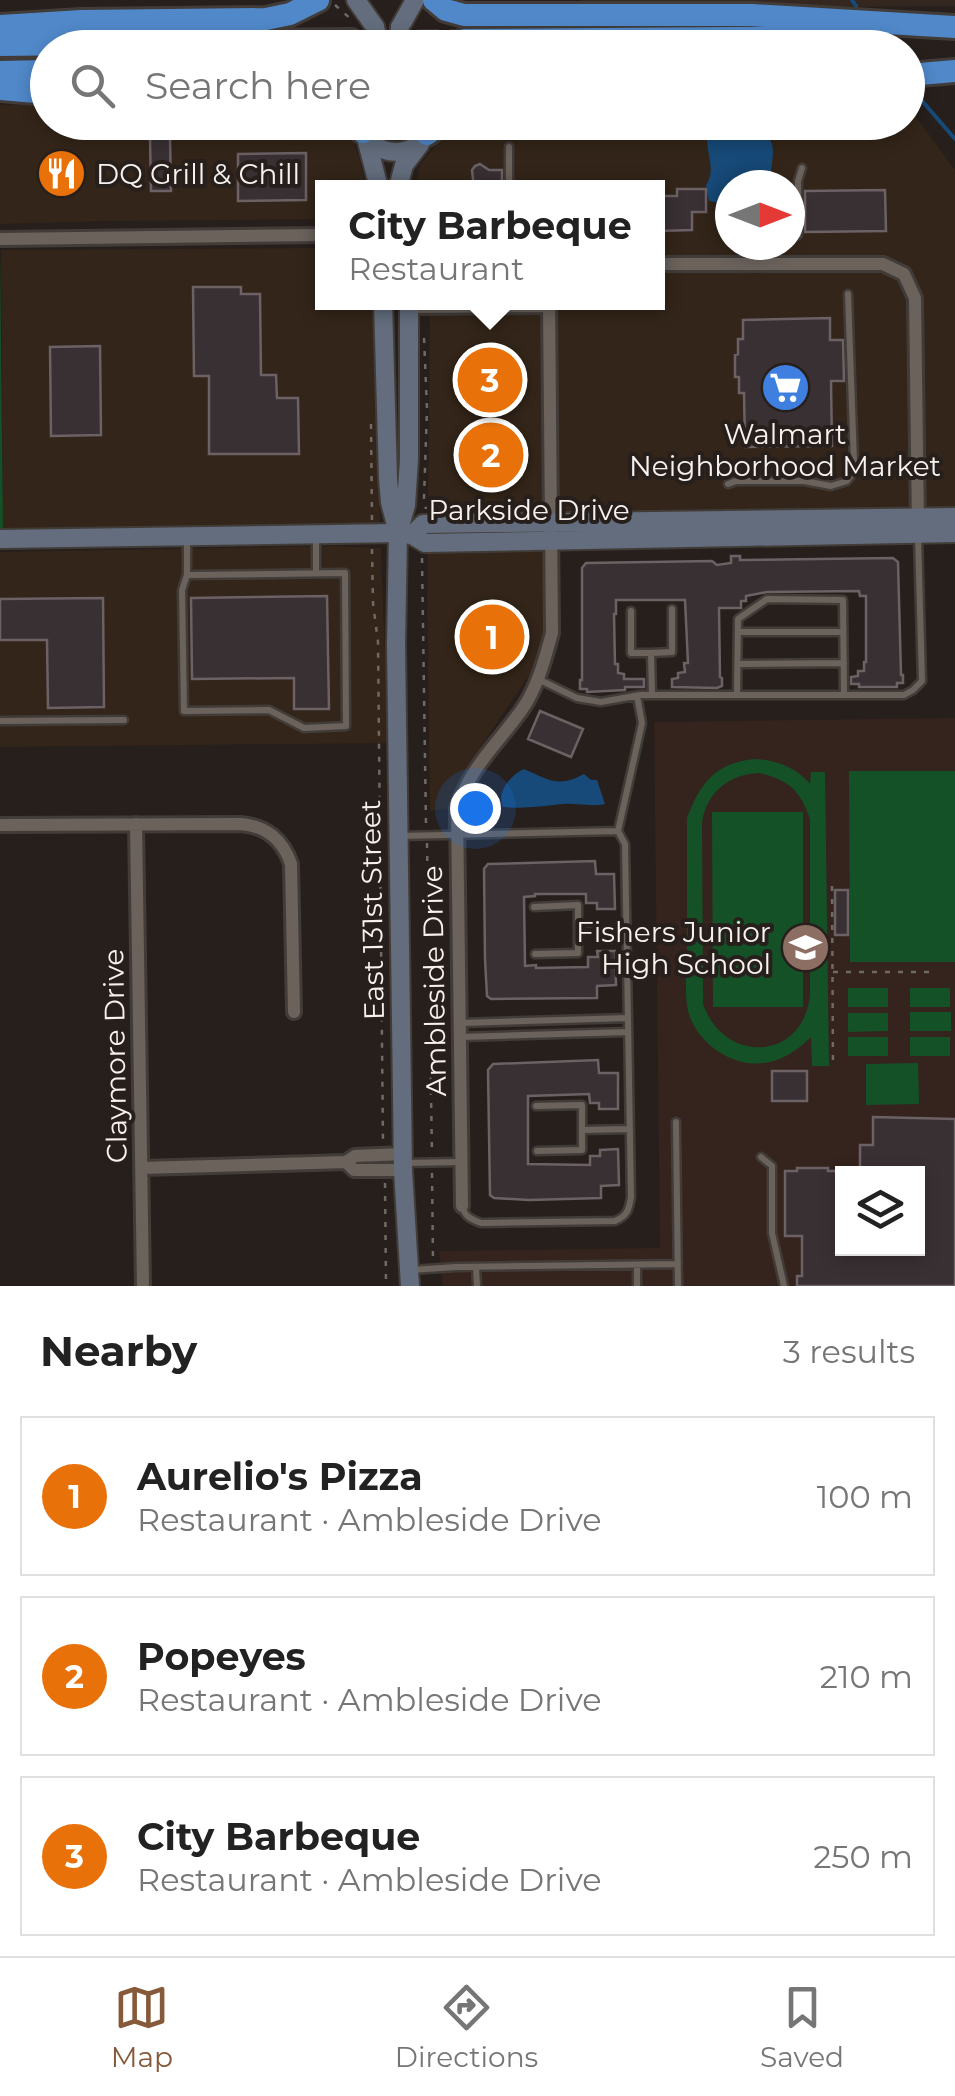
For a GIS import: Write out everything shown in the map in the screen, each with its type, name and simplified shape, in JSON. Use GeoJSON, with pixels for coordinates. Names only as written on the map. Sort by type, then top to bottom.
{"type":"FeatureCollection","features":[{"type":"Feature","properties":{"kind":"highway"},"geometry":{"type":"LineString","coordinates":[[0,26],[266,18],[290,14],[318,0]]}},
{"type":"Feature","properties":{"kind":"highway"},"geometry":{"type":"LineString","coordinates":[[431,10],[464,15],[717,14],[955,29]]}},
{"type":"Feature","properties":{"kind":"highway"},"geometry":{"type":"LineString","coordinates":[[925,33],[955,29]]}},
{"type":"Feature","properties":{"kind":"highway"},"geometry":{"type":"LineString","coordinates":[[0,45],[30,44]]}},
{"type":"Feature","properties":{"kind":"highway"},"geometry":{"type":"LineString","coordinates":[[925,62],[955,62]]}},
{"type":"Feature","properties":{"kind":"highway"},"geometry":{"type":"LineString","coordinates":[[925,74],[955,71]]}},
{"type":"Feature","properties":{"kind":"highway"},"geometry":{"type":"LineString","coordinates":[[0,72],[30,72]]}},
{"type":"Feature","properties":{"kind":"highway"},"geometry":{"type":"LineString","coordinates":[[0,89],[30,91]]}},
{"type":"Feature","properties":{"kind":"street"},"geometry":{"type":"LineString","coordinates":[[356,0],[376,30]]}},
{"type":"Feature","properties":{"kind":"street"},"geometry":{"type":"LineString","coordinates":[[400,30],[414,0]]}},
{"type":"Feature","properties":{"kind":"street"},"geometry":{"type":"LineString","coordinates":[[365,140],[377,180]]}},
{"type":"Feature","properties":{"kind":"street"},"geometry":{"type":"LineString","coordinates":[[370,140],[390,152],[410,150],[420,140]]}},
{"type":"Feature","properties":{"kind":"street"},"geometry":{"type":"LineString","coordinates":[[400,180],[404,165],[423,140]]}},
{"type":"Feature","properties":{"kind":"street"},"geometry":{"type":"LineString","coordinates":[[0,240],[315,235]]}},
{"type":"Feature","properties":{"kind":"street"},"geometry":{"type":"LineString","coordinates":[[665,264],[883,264],[904,274],[914,298],[918,526]]}},
{"type":"Feature","properties":{"kind":"street","name":"East 131st Street"},"geometry":{"type":"LineString","coordinates":[[383,310],[390,502],[405,534]]}},
{"type":"Feature","properties":{"kind":"street","name":"East 131st Street"},"geometry":{"type":"LineString","coordinates":[[409,310],[409,459],[396,644],[395,1162],[410,1278]]}},
{"type":"Feature","properties":{"kind":"street","name":"Ambleside Drive"},"geometry":{"type":"LineString","coordinates":[[462,1206],[458,808],[466,782],[524,705],[544,663],[552,633],[549,310]]}},
{"type":"Feature","properties":{"kind":"street","name":"Parkside Drive"},"geometry":{"type":"LineString","coordinates":[[918,526],[955,517]]}},
{"type":"Feature","properties":{"kind":"street","name":"Parkside Drive"},"geometry":{"type":"LineString","coordinates":[[0,538],[405,534],[425,543],[550,531],[918,526],[955,532]]}},
{"type":"Feature","properties":{"kind":"street","name":"Claymore Drive"},"geometry":{"type":"LineString","coordinates":[[136,824],[143,1286]]}},
{"type":"Feature","properties":{"kind":"street"},"geometry":{"type":"LineString","coordinates":[[0,825],[260,828],[277,839],[291,864],[294,1012]]}},
{"type":"Feature","properties":{"kind":"street"},"geometry":{"type":"LineString","coordinates":[[142,1168],[346,1162],[354,1170],[395,1162]]}},
{"type":"Feature","properties":{"kind":"lane"},"geometry":{"type":"LineString","coordinates":[[509,147],[509,180]]}},
{"type":"Feature","properties":{"kind":"lane"},"geometry":{"type":"LineString","coordinates":[[728,484],[804,481],[830,486],[847,481],[853,473],[848,294]]}},
{"type":"Feature","properties":{"kind":"lane"},"geometry":{"type":"LineString","coordinates":[[537,679],[577,698],[601,702],[637,696],[904,695],[922,680],[918,526]]}},
{"type":"Feature","properties":{"kind":"lane"},"geometry":{"type":"LineString","coordinates":[[316,534],[316,573]]}},
{"type":"Feature","properties":{"kind":"lane"},"geometry":{"type":"LineString","coordinates":[[186,536],[187,575],[182,590],[184,711],[269,710],[304,728],[346,726],[346,572],[187,575]]}},
{"type":"Feature","properties":{"kind":"lane"},"geometry":{"type":"LineString","coordinates":[[738,695],[738,619],[768,599],[843,600],[844,695]]}},
{"type":"Feature","properties":{"kind":"lane"},"geometry":{"type":"LineString","coordinates":[[630,610],[631,652],[672,652],[672,609]]}},
{"type":"Feature","properties":{"kind":"lane"},"geometry":{"type":"LineString","coordinates":[[738,632],[843,632]]}},
{"type":"Feature","properties":{"kind":"lane"},"geometry":{"type":"LineString","coordinates":[[652,652],[652,696]]}},
{"type":"Feature","properties":{"kind":"lane"},"geometry":{"type":"LineString","coordinates":[[738,664],[844,664]]}},
{"type":"Feature","properties":{"kind":"lane"},"geometry":{"type":"LineString","coordinates":[[462,1206],[464,1214],[481,1223],[615,1221],[630,1209],[625,844],[618,831],[642,723],[637,696]]}},
{"type":"Feature","properties":{"kind":"lane"},"geometry":{"type":"LineString","coordinates":[[0,721],[124,720]]}},
{"type":"Feature","properties":{"kind":"lane"},"geometry":{"type":"LineString","coordinates":[[398,836],[618,831]]}},
{"type":"Feature","properties":{"kind":"lane"},"geometry":{"type":"LineString","coordinates":[[534,906],[578,905],[578,952],[535,954]]}},
{"type":"Feature","properties":{"kind":"lane"},"geometry":{"type":"LineString","coordinates":[[578,930],[627,929]]}},
{"type":"Feature","properties":{"kind":"lane"},"geometry":{"type":"LineString","coordinates":[[459,1030],[628,1018]]}},
{"type":"Feature","properties":{"kind":"lane"},"geometry":{"type":"LineString","coordinates":[[459,1030],[628,1032]]}},
{"type":"Feature","properties":{"kind":"lane"},"geometry":{"type":"LineString","coordinates":[[536,1106],[582,1105],[582,1150],[537,1151]]}},
{"type":"Feature","properties":{"kind":"lane"},"geometry":{"type":"LineString","coordinates":[[676,1122],[678,1286]]}},
{"type":"Feature","properties":{"kind":"lane"},"geometry":{"type":"LineString","coordinates":[[582,1130],[630,1129]]}},
{"type":"Feature","properties":{"kind":"lane"},"geometry":{"type":"LineString","coordinates":[[761,1157],[772,1166],[772,1234],[784,1286]]}},
{"type":"Feature","properties":{"kind":"lane"},"geometry":{"type":"LineString","coordinates":[[395,1162],[462,1162]]}},
{"type":"Feature","properties":{"kind":"lane"},"geometry":{"type":"LineString","coordinates":[[637,1264],[637,1286]]}},
{"type":"Feature","properties":{"kind":"lane"},"geometry":{"type":"LineString","coordinates":[[410,1278],[433,1268],[678,1264]]}},
{"type":"Feature","properties":{"kind":"lane"},"geometry":{"type":"LineString","coordinates":[[476,1266],[477,1286]]}},
{"type":"Feature","properties":{"kind":"path"},"geometry":{"type":"LineString","coordinates":[[331,0],[353,30]]}},
{"type":"Feature","properties":{"kind":"path"},"geometry":{"type":"LineString","coordinates":[[423,335],[426,510]]}},
{"type":"Feature","properties":{"kind":"path"},"geometry":{"type":"LineString","coordinates":[[371,421],[373,603],[378,642],[395,1162],[386,1286]]}},
{"type":"Feature","properties":{"kind":"path"},"geometry":{"type":"LineString","coordinates":[[422,554],[433,1268]]}},
{"type":"Feature","properties":{"kind":"path"},"geometry":{"type":"LineString","coordinates":[[832,886],[833,1065]]}},
{"type":"Feature","properties":{"kind":"path"},"geometry":{"type":"LineString","coordinates":[[833,972],[936,972]]}},
{"type":"Feature","properties":{"kind":"path"},"geometry":{"type":"LineString","coordinates":[[898,972],[898,978]]}},
{"type":"Feature","properties":{"kind":"shaded area"},"geometry":{"type":"Polygon","coordinates":[[[581,0],[955,0],[955,6],[581,9],[581,0]]]}},
{"type":"Feature","properties":{"kind":"shaded area"},"geometry":{"type":"Polygon","coordinates":[[[30,104],[30,140],[353,140],[364,180],[315,180],[315,219],[0,224],[0,105],[30,104]]]}},
{"type":"Feature","properties":{"kind":"shaded area"},"geometry":{"type":"Polygon","coordinates":[[[925,129],[955,170],[955,526],[543,529],[543,641],[533,670],[464,771],[452,808],[430,811],[430,310],[665,310],[665,180],[417,180],[420,165],[440,140],[925,140],[925,129]]]}},
{"type":"Feature","properties":{"kind":"shaded area"},"geometry":{"type":"Polygon","coordinates":[[[315,248],[315,310],[377,310],[380,523],[3,530],[1,250],[315,248]]]}},
{"type":"Feature","properties":{"kind":"shaded area"},"geometry":{"type":"Polygon","coordinates":[[[381,548],[388,743],[0,747],[0,552],[381,548]]]}},
{"type":"Feature","properties":{"kind":"shaded area","name":"Fishers Junior High School"},"geometry":{"type":"Polygon","coordinates":[[[955,718],[955,1286],[443,1286],[439,1251],[660,1248],[654,722],[955,718]]]}},
{"type":"Feature","properties":{"kind":"green space"},"geometry":{"type":"Polygon","coordinates":[[[0,250],[3,530],[0,530],[0,250]]]}},
{"type":"Feature","properties":{"kind":"green space"},"geometry":{"type":"Polygon","coordinates":[[[740,762],[777,762],[810,784],[811,772],[825,772],[829,1066],[812,1066],[811,1037],[788,1055],[771,1062],[733,1059],[702,1037],[688,1011],[687,818],[710,778],[740,762]],[[748,774],[729,781],[708,803],[702,823],[703,1004],[713,1024],[727,1037],[761,1047],[793,1034],[804,1018],[810,996],[810,819],[792,788],[769,776],[748,774]]]}},
{"type":"Feature","properties":{"kind":"green space"},"geometry":{"type":"Polygon","coordinates":[[[849,771],[955,771],[955,962],[850,962],[849,771]]]}},
{"type":"Feature","properties":{"kind":"green space"},"geometry":{"type":"Polygon","coordinates":[[[712,812],[803,812],[803,1007],[713,1007],[712,812]]]}},
{"type":"Feature","properties":{"kind":"green space"},"geometry":{"type":"Polygon","coordinates":[[[848,988],[888,988],[888,1007],[848,1007],[848,988]]]}},
{"type":"Feature","properties":{"kind":"green space"},"geometry":{"type":"Polygon","coordinates":[[[910,988],[950,988],[950,1007],[910,1007],[910,988]]]}},
{"type":"Feature","properties":{"kind":"green space"},"geometry":{"type":"Polygon","coordinates":[[[910,1012],[951,1012],[951,1031],[910,1031],[910,1012]]]}},
{"type":"Feature","properties":{"kind":"green space"},"geometry":{"type":"Polygon","coordinates":[[[848,1013],[888,1013],[888,1031],[848,1032],[848,1013]]]}},
{"type":"Feature","properties":{"kind":"green space"},"geometry":{"type":"Polygon","coordinates":[[[848,1037],[888,1037],[888,1056],[848,1056],[848,1037]]]}},
{"type":"Feature","properties":{"kind":"green space"},"geometry":{"type":"Polygon","coordinates":[[[910,1037],[950,1037],[950,1056],[910,1056],[910,1037]]]}},
{"type":"Feature","properties":{"kind":"green space"},"geometry":{"type":"Polygon","coordinates":[[[918,1063],[919,1104],[866,1105],[866,1064],[918,1063]]]}},
{"type":"Feature","properties":{"kind":"water"},"geometry":{"type":"Polygon","coordinates":[[[707,140],[770,140],[772,170],[715,170],[715,202],[709,201],[707,140]]]}},
{"type":"Feature","properties":{"kind":"water"},"geometry":{"type":"Polygon","coordinates":[[[524,769],[560,781],[584,774],[597,780],[605,804],[503,807],[501,796],[506,785],[524,769]]]}},
{"type":"Feature","properties":{"kind":"building"},"geometry":{"type":"Polygon","coordinates":[[[150,140],[170,140],[171,191],[151,191],[150,140]]]}},
{"type":"Feature","properties":{"kind":"building"},"geometry":{"type":"Polygon","coordinates":[[[306,153],[306,200],[238,201],[238,154],[306,153]]]}},
{"type":"Feature","properties":{"kind":"building","name":"DQ Grill & Chill"},"geometry":{"type":"Polygon","coordinates":[[[50,154],[71,154],[71,194],[50,194],[50,154]]]}},
{"type":"Feature","properties":{"kind":"building"},"geometry":{"type":"Polygon","coordinates":[[[475,166],[502,170],[502,180],[473,180],[475,166]]]}},
{"type":"Feature","properties":{"kind":"building"},"geometry":{"type":"Polygon","coordinates":[[[677,189],[706,189],[706,212],[692,212],[692,230],[665,231],[665,196],[677,196],[677,189]]]}},
{"type":"Feature","properties":{"kind":"building"},"geometry":{"type":"Polygon","coordinates":[[[885,190],[886,231],[805,232],[805,191],[885,190]]]}},
{"type":"Feature","properties":{"kind":"building"},"geometry":{"type":"Polygon","coordinates":[[[193,287],[241,287],[241,294],[260,294],[261,375],[276,375],[277,398],[298,398],[299,454],[209,454],[209,376],[194,376],[193,287]]]}},
{"type":"Feature","properties":{"kind":"building","name":"Walmart Neighborhood Market"},"geometry":{"type":"Polygon","coordinates":[[[830,318],[830,340],[843,340],[844,381],[831,381],[832,446],[745,447],[744,393],[739,393],[739,377],[735,377],[735,355],[738,339],[743,339],[743,320],[830,318]]]}},
{"type":"Feature","properties":{"kind":"building"},"geometry":{"type":"Polygon","coordinates":[[[100,346],[101,435],[51,436],[50,347],[100,346]]]}},
{"type":"Feature","properties":{"kind":"building"},"geometry":{"type":"Polygon","coordinates":[[[509,356],[509,379],[502,379],[503,403],[478,403],[478,380],[467,380],[467,357],[509,356]]]}},
{"type":"Feature","properties":{"kind":"building"},"geometry":{"type":"Polygon","coordinates":[[[469,445],[514,446],[514,464],[469,464],[469,445]]]}},
{"type":"Feature","properties":{"kind":"building"},"geometry":{"type":"Polygon","coordinates":[[[731,556],[740,556],[740,560],[893,558],[898,562],[903,683],[897,683],[897,687],[851,684],[851,677],[864,671],[866,662],[866,596],[860,596],[859,591],[767,592],[746,596],[741,608],[719,608],[722,686],[672,687],[672,679],[685,672],[684,663],[688,663],[685,600],[616,600],[615,664],[624,679],[644,679],[644,687],[587,692],[580,689],[582,568],[586,563],[712,561],[717,565],[731,563],[731,556]]]}},
{"type":"Feature","properties":{"kind":"building"},"geometry":{"type":"Polygon","coordinates":[[[327,596],[329,709],[294,709],[294,678],[192,679],[191,598],[327,596]]]}},
{"type":"Feature","properties":{"kind":"building"},"geometry":{"type":"Polygon","coordinates":[[[103,598],[104,707],[48,708],[47,640],[0,640],[0,599],[103,598]]]}},
{"type":"Feature","properties":{"kind":"building"},"geometry":{"type":"Polygon","coordinates":[[[479,612],[509,612],[509,654],[475,655],[474,619],[479,612]]]}},
{"type":"Feature","properties":{"kind":"building"},"geometry":{"type":"Polygon","coordinates":[[[540,711],[583,729],[571,757],[528,739],[540,711]]]}},
{"type":"Feature","properties":{"kind":"building"},"geometry":{"type":"Polygon","coordinates":[[[595,861],[596,874],[614,874],[615,909],[597,909],[597,903],[586,903],[586,894],[524,897],[525,966],[588,967],[588,957],[598,957],[597,951],[615,951],[616,985],[597,986],[597,998],[487,996],[484,869],[488,864],[595,861]]]}},
{"type":"Feature","properties":{"kind":"building"},"geometry":{"type":"Polygon","coordinates":[[[835,890],[848,890],[848,935],[835,935],[835,890]]]}},
{"type":"Feature","properties":{"kind":"building"},"geometry":{"type":"Polygon","coordinates":[[[598,1060],[599,1073],[618,1073],[618,1109],[599,1109],[599,1103],[590,1103],[589,1094],[528,1096],[528,1164],[590,1165],[590,1156],[600,1156],[600,1150],[618,1149],[619,1185],[601,1186],[601,1198],[529,1200],[490,1195],[488,1070],[493,1064],[598,1060]]]}},
{"type":"Feature","properties":{"kind":"building"},"geometry":{"type":"Polygon","coordinates":[[[772,1071],[807,1071],[807,1101],[772,1101],[772,1071]]]}},
{"type":"Feature","properties":{"kind":"building"},"geometry":{"type":"Polygon","coordinates":[[[873,1117],[955,1119],[955,1286],[797,1286],[797,1276],[802,1276],[802,1236],[785,1236],[785,1171],[797,1168],[835,1171],[835,1256],[925,1256],[925,1166],[860,1166],[860,1145],[873,1145],[873,1117]]]}},
{"type":"Feature","properties":{"kind":"waterway"},"geometry":{"type":"LineString","coordinates":[[852,0],[856,6]]}},
{"type":"Feature","properties":{"kind":"waterway"},"geometry":{"type":"LineString","coordinates":[[925,104],[955,139]]}},
{"type":"Feature","properties":{"kind":"place","name":"DQ Grill & Chill"},"geometry":{"type":"Point","coordinates":[61,174]}},
{"type":"Feature","properties":{"kind":"place","name":"City Barbeque"},"geometry":{"type":"Point","coordinates":[490,380]}},
{"type":"Feature","properties":{"kind":"place","name":"Walmart Neighborhood Market"},"geometry":{"type":"Point","coordinates":[785,387]}},
{"type":"Feature","properties":{"kind":"place","name":"Popeyes"},"geometry":{"type":"Point","coordinates":[491,455]}},
{"type":"Feature","properties":{"kind":"place","name":"Aurelio's Pizza"},"geometry":{"type":"Point","coordinates":[492,637]}},
{"type":"Feature","properties":{"kind":"place","name":"Fishers Junior High School"},"geometry":{"type":"Point","coordinates":[806,948]}}]}
